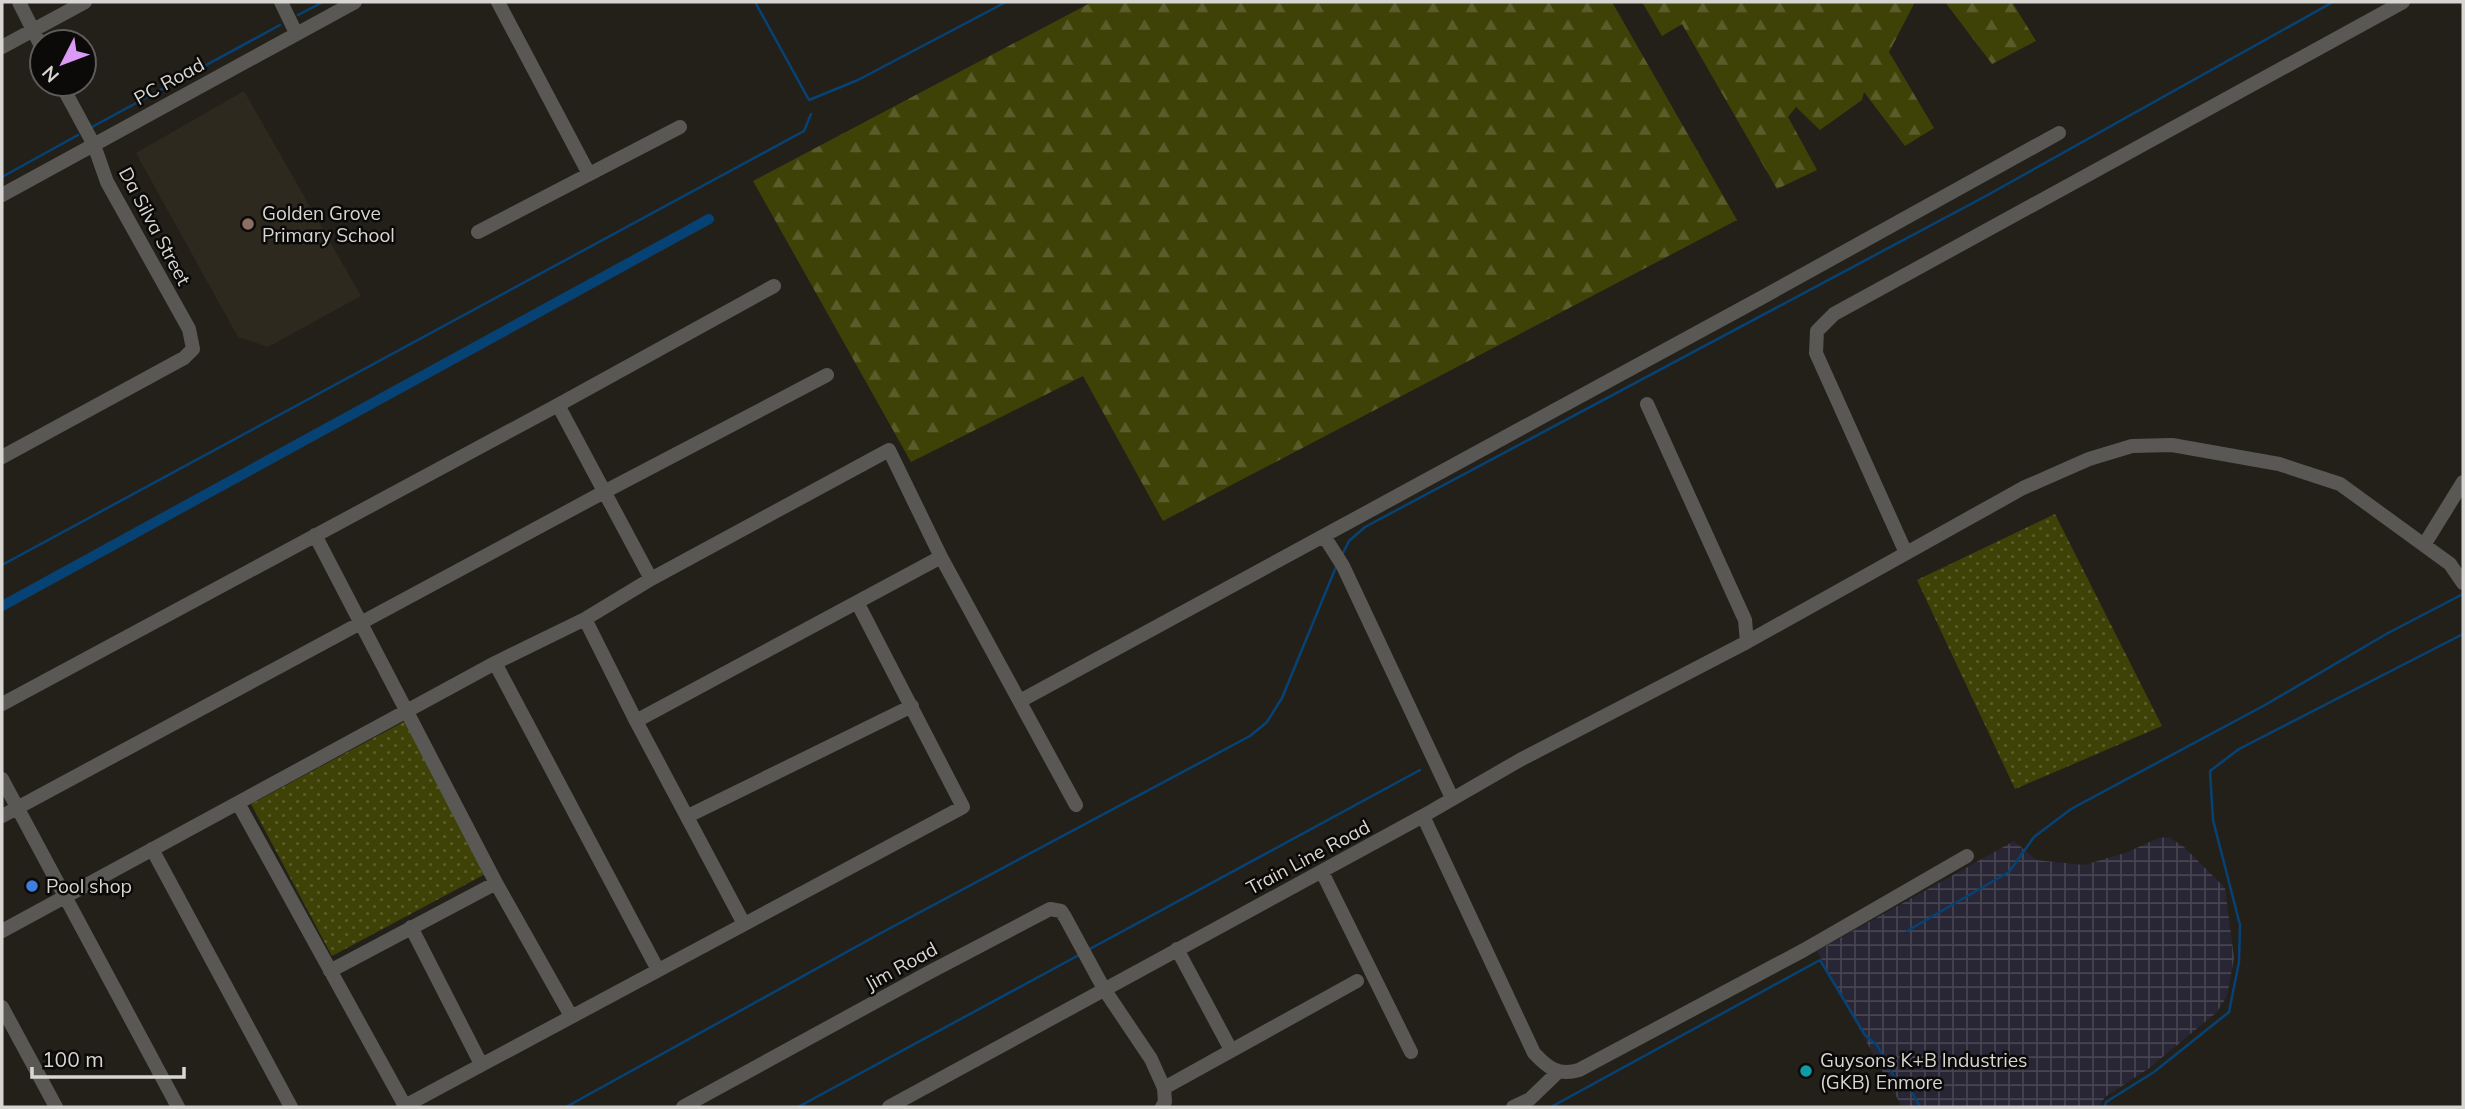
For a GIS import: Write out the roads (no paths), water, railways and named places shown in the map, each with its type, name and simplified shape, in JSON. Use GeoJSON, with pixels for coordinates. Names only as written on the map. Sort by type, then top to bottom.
{"type":"FeatureCollection","features":[{"type":"Feature","properties":{"kind":"street"},"geometry":{"type":"LineString","coordinates":[[19,2],[32,28]]}},
{"type":"Feature","properties":{"kind":"street"},"geometry":{"type":"LineString","coordinates":[[37,28],[85,2]]}},
{"type":"Feature","properties":{"kind":"street"},"geometry":{"type":"LineString","coordinates":[[281,2],[296,33]]}},
{"type":"Feature","properties":{"kind":"street","name":"PC Road"},"geometry":{"type":"LineString","coordinates":[[2,195],[355,2]]}},
{"type":"Feature","properties":{"kind":"street"},"geometry":{"type":"LineString","coordinates":[[498,2],[589,174]]}},
{"type":"Feature","properties":{"kind":"street"},"geometry":{"type":"LineString","coordinates":[[1906,553],[1816,353],[1817,331],[1834,314],[2403,2]]}},
{"type":"Feature","properties":{"kind":"street"},"geometry":{"type":"LineString","coordinates":[[2,47],[28,33]]}},
{"type":"Feature","properties":{"kind":"street","name":"Da Silva Street"},"geometry":{"type":"LineString","coordinates":[[2,457],[184,358],[193,349],[189,329],[107,182],[94,145],[69,98]]}},
{"type":"Feature","properties":{"kind":"street"},"geometry":{"type":"LineString","coordinates":[[478,232],[680,127]]}},
{"type":"Feature","properties":{"kind":"street"},"geometry":{"type":"LineString","coordinates":[[1020,701],[2059,133]]}},
{"type":"Feature","properties":{"kind":"street"},"geometry":{"type":"LineString","coordinates":[[2,704],[774,286]]}},
{"type":"Feature","properties":{"kind":"street"},"geometry":{"type":"LineString","coordinates":[[2,816],[827,375]]}},
{"type":"Feature","properties":{"kind":"street"},"geometry":{"type":"LineString","coordinates":[[1647,404],[1745,620],[1747,642]]}},
{"type":"Feature","properties":{"kind":"street"},"geometry":{"type":"LineString","coordinates":[[558,405],[651,579]]}},
{"type":"Feature","properties":{"kind":"street","name":"Train Line Road"},"geometry":{"type":"LineString","coordinates":[[889,1107],[1423,817],[1520,760],[1747,642],[2023,488],[2089,459],[2132,446],[2172,446],[2279,464],[2340,484],[2450,564],[2463,583]]}},
{"type":"Feature","properties":{"kind":"street"},"geometry":{"type":"LineString","coordinates":[[2,931],[495,663],[585,618],[651,579],[889,450],[941,557],[1076,805]]}},
{"type":"Feature","properties":{"kind":"street"},"geometry":{"type":"LineString","coordinates":[[2424,545],[2463,482]]}},
{"type":"Feature","properties":{"kind":"street"},"geometry":{"type":"LineString","coordinates":[[315,535],[496,883],[571,1016]]}},
{"type":"Feature","properties":{"kind":"street"},"geometry":{"type":"LineString","coordinates":[[1324,536],[1343,566],[1452,798]]}},
{"type":"Feature","properties":{"kind":"street"},"geometry":{"type":"LineString","coordinates":[[636,721],[941,557]]}},
{"type":"Feature","properties":{"kind":"street"},"geometry":{"type":"LineString","coordinates":[[238,803],[404,1107],[963,807],[857,602]]}},
{"type":"Feature","properties":{"kind":"street"},"geometry":{"type":"LineString","coordinates":[[585,618],[636,721],[744,924]]}},
{"type":"Feature","properties":{"kind":"street"},"geometry":{"type":"LineString","coordinates":[[495,663],[658,970]]}},
{"type":"Feature","properties":{"kind":"street"},"geometry":{"type":"LineString","coordinates":[[688,816],[912,706]]}},
{"type":"Feature","properties":{"kind":"street"},"geometry":{"type":"LineString","coordinates":[[2,779],[178,1107]]}},
{"type":"Feature","properties":{"kind":"street"},"geometry":{"type":"LineString","coordinates":[[1423,817],[1534,1053],[1546,1066],[1567,1073],[1579,1070],[1804,950],[1967,856]]}},
{"type":"Feature","properties":{"kind":"street"},"geometry":{"type":"LineString","coordinates":[[152,849],[291,1107]]}},
{"type":"Feature","properties":{"kind":"street"},"geometry":{"type":"LineString","coordinates":[[1322,872],[1411,1052]]}},
{"type":"Feature","properties":{"kind":"street"},"geometry":{"type":"LineString","coordinates":[[330,971],[496,883]]}},
{"type":"Feature","properties":{"kind":"street","name":"Jim Road"},"geometry":{"type":"LineString","coordinates":[[683,1107],[1050,909],[1061,911],[1104,989],[1151,1059],[1164,1088]]}},
{"type":"Feature","properties":{"kind":"street"},"geometry":{"type":"LineString","coordinates":[[411,927],[481,1064]]}},
{"type":"Feature","properties":{"kind":"street"},"geometry":{"type":"LineString","coordinates":[[1177,949],[1231,1050]]}},
{"type":"Feature","properties":{"kind":"street"},"geometry":{"type":"LineString","coordinates":[[1162,1107],[1165,1102],[1164,1088],[1357,981]]}},
{"type":"Feature","properties":{"kind":"street"},"geometry":{"type":"LineString","coordinates":[[2,1007],[56,1107]]}},
{"type":"Feature","properties":{"kind":"street"},"geometry":{"type":"LineString","coordinates":[[1513,1107],[1530,1100],[1558,1072]]}},
{"type":"Feature","properties":{"kind":"waterway"},"geometry":{"type":"LineString","coordinates":[[298,15],[323,2]]}},
{"type":"Feature","properties":{"kind":"waterway"},"geometry":{"type":"LineString","coordinates":[[755,2],[809,100],[858,80],[1006,2]]}},
{"type":"Feature","properties":{"kind":"waterway"},"geometry":{"type":"LineString","coordinates":[[1342,555],[1349,541],[1365,527],[1984,197],[2333,2]]}},
{"type":"Feature","properties":{"kind":"waterway"},"geometry":{"type":"LineString","coordinates":[[92,127],[280,25]]}},
{"type":"Feature","properties":{"kind":"waterway"},"geometry":{"type":"LineString","coordinates":[[2,565],[804,131],[811,114]]}},
{"type":"Feature","properties":{"kind":"waterway"},"geometry":{"type":"LineString","coordinates":[[2,177],[78,135]]}},
{"type":"Feature","properties":{"kind":"waterway"},"geometry":{"type":"LineString","coordinates":[[2,606],[709,219]]}},
{"type":"Feature","properties":{"kind":"waterway"},"geometry":{"type":"LineString","coordinates":[[566,1107],[881,933],[1250,736],[1267,722],[1282,698],[1336,567]]}},
{"type":"Feature","properties":{"kind":"waterway"},"geometry":{"type":"LineString","coordinates":[[1907,931],[2009,872],[2034,837],[2071,809],[2265,705],[2388,633],[2463,594]]}},
{"type":"Feature","properties":{"kind":"waterway"},"geometry":{"type":"LineString","coordinates":[[2105,1107],[2106,1102],[2154,1072],[2229,1012],[2239,962],[2240,925],[2213,820],[2210,771],[2239,749],[2463,634]]}},
{"type":"Feature","properties":{"kind":"waterway"},"geometry":{"type":"LineString","coordinates":[[1088,950],[1420,770]]}},
{"type":"Feature","properties":{"kind":"waterway"},"geometry":{"type":"LineString","coordinates":[[798,1107],[1079,955]]}},
{"type":"Feature","properties":{"kind":"waterway"},"geometry":{"type":"LineString","coordinates":[[1551,1107],[1820,960],[1865,1035],[1877,1045],[1894,1077],[1905,1079],[1920,1107]]}},
{"type":"Feature","properties":{"kind":"place","name":"Golden Grove Primary School"},"geometry":{"type":"Point","coordinates":[248,224]}},
{"type":"Feature","properties":{"kind":"place","name":"Pool shop"},"geometry":{"type":"Point","coordinates":[32,886]}},
{"type":"Feature","properties":{"kind":"place","name":"Guysons K+B Industries (GKB) Enmore"},"geometry":{"type":"Point","coordinates":[1806,1071]}}]}
